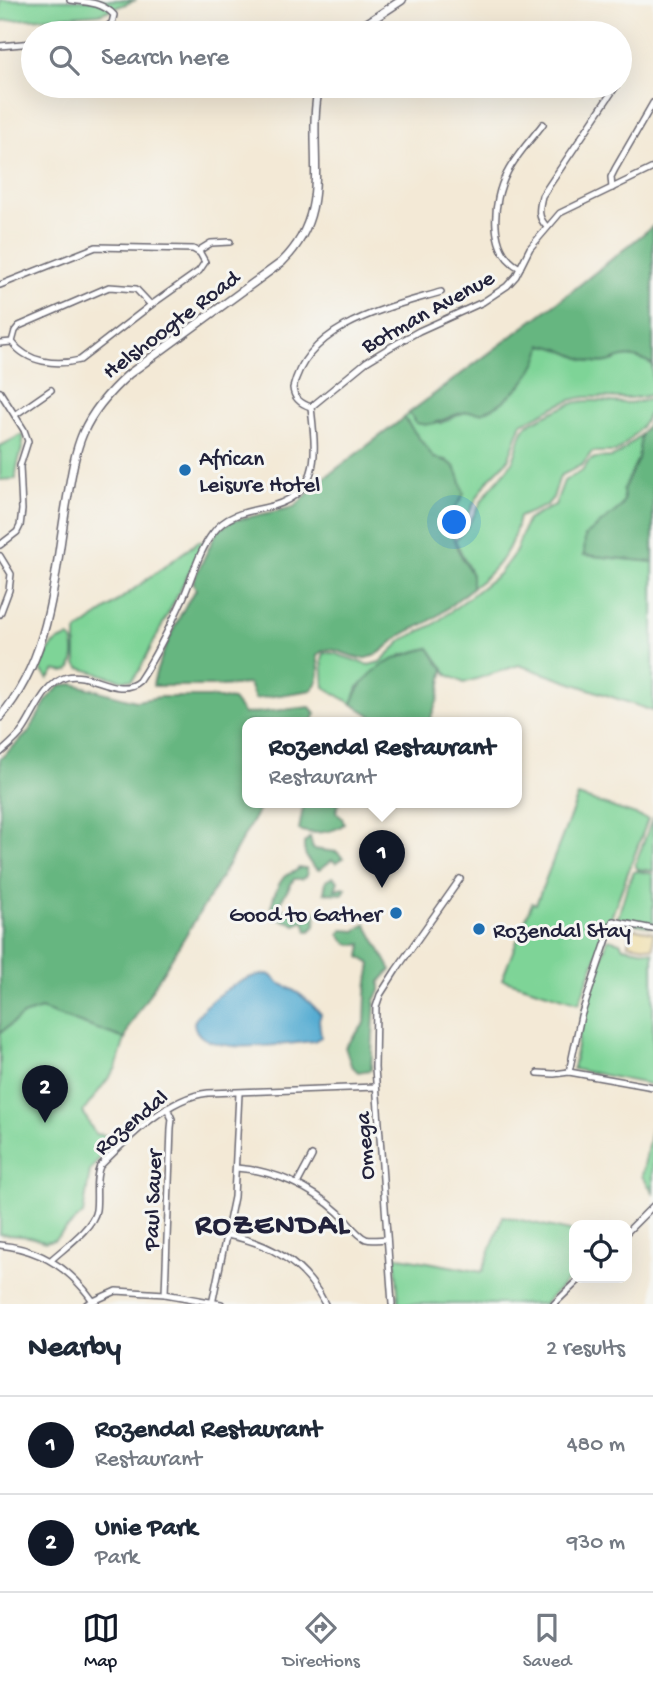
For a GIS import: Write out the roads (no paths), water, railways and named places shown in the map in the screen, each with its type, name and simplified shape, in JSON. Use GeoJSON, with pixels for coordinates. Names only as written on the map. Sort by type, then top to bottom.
{"type":"FeatureCollection","features":[{"type":"Feature","properties":{"kind":"main road"},"geometry":{"type":"LineString","coordinates":[[370,21],[402,0]]}},
{"type":"Feature","properties":{"kind":"main road","name":"Helshoogte Road"},"geometry":{"type":"LineString","coordinates":[[0,717],[28,674],[44,633],[75,457],[89,422],[109,393],[129,374],[275,267],[293,250],[307,229],[313,208],[318,98]]}},
{"type":"Feature","properties":{"kind":"street"},"geometry":{"type":"LineString","coordinates":[[70,0],[98,4],[111,11],[114,15],[112,21]]}},
{"type":"Feature","properties":{"kind":"street"},"geometry":{"type":"LineString","coordinates":[[0,46],[21,44]]}},
{"type":"Feature","properties":{"kind":"street"},"geometry":{"type":"LineString","coordinates":[[547,227],[538,212],[542,197],[608,98]]}},
{"type":"Feature","properties":{"kind":"street"},"geometry":{"type":"LineString","coordinates":[[612,188],[615,169],[653,103]]}},
{"type":"Feature","properties":{"kind":"street"},"geometry":{"type":"LineString","coordinates":[[520,268],[511,263],[502,252],[497,226],[498,199],[507,172],[543,124]]}},
{"type":"Feature","properties":{"kind":"street","name":"Botman Avenue"},"geometry":{"type":"LineString","coordinates":[[311,407],[366,362],[388,348],[483,302],[512,282],[530,248],[566,209],[653,168]]}},
{"type":"Feature","properties":{"kind":"street"},"geometry":{"type":"LineString","coordinates":[[198,251],[211,243],[230,242]]}},
{"type":"Feature","properties":{"kind":"street"},"geometry":{"type":"LineString","coordinates":[[0,285],[96,247],[193,249],[204,257],[205,262],[200,271],[150,305],[80,360],[67,363],[47,362],[18,350],[12,342]]}},
{"type":"Feature","properties":{"kind":"street"},"geometry":{"type":"LineString","coordinates":[[12,342],[19,326],[109,287],[136,289],[150,305]]}},
{"type":"Feature","properties":{"kind":"street"},"geometry":{"type":"LineString","coordinates":[[0,753],[22,732],[45,694],[61,679],[75,676],[124,687],[135,685],[176,615],[212,533],[231,517],[286,500],[297,493],[310,477],[316,451],[311,407],[295,398],[293,388],[307,358],[320,344],[365,317],[440,292]]}},
{"type":"Feature","properties":{"kind":"street"},"geometry":{"type":"LineString","coordinates":[[0,343],[12,342]]}},
{"type":"Feature","properties":{"kind":"street"},"geometry":{"type":"LineString","coordinates":[[15,415],[51,390]]}},
{"type":"Feature","properties":{"kind":"street"},"geometry":{"type":"LineString","coordinates":[[0,391],[27,434],[20,466],[21,518],[17,532],[0,545]]}},
{"type":"Feature","properties":{"kind":"street"},"geometry":{"type":"LineString","coordinates":[[0,556],[11,574],[9,590],[0,614]]}},
{"type":"Feature","properties":{"kind":"street","name":"Omega"},"geometry":{"type":"LineString","coordinates":[[392,1304],[374,1069],[374,1021],[380,995],[460,879]]}},
{"type":"Feature","properties":{"kind":"street"},"geometry":{"type":"LineString","coordinates":[[569,1072],[585,1000],[613,921],[653,929]]}},
{"type":"Feature","properties":{"kind":"street"},"geometry":{"type":"LineString","coordinates":[[538,1073],[569,1072],[653,1087]]}},
{"type":"Feature","properties":{"kind":"street","name":"Rozendal"},"geometry":{"type":"LineString","coordinates":[[51,1260],[81,1233],[95,1216],[97,1174],[100,1166],[167,1108],[200,1094],[376,1087]]}},
{"type":"Feature","properties":{"kind":"street"},"geometry":{"type":"LineString","coordinates":[[212,1303],[234,1197],[239,1093]]}},
{"type":"Feature","properties":{"kind":"street","name":"Paul Sauer"},"geometry":{"type":"LineString","coordinates":[[165,1294],[172,1119],[167,1108]]}},
{"type":"Feature","properties":{"kind":"street"},"geometry":{"type":"LineString","coordinates":[[297,1184],[312,1156]]}},
{"type":"Feature","properties":{"kind":"street"},"geometry":{"type":"LineString","coordinates":[[236,1168],[254,1169],[297,1184],[333,1208],[362,1237],[372,1240],[387,1239]]}},
{"type":"Feature","properties":{"kind":"street"},"geometry":{"type":"LineString","coordinates":[[632,1227],[653,1206]]}},
{"type":"Feature","properties":{"kind":"street"},"geometry":{"type":"LineString","coordinates":[[227,1235],[249,1239],[286,1257],[311,1280],[325,1304]]}},
{"type":"Feature","properties":{"kind":"street"},"geometry":{"type":"LineString","coordinates":[[0,1245],[25,1249],[51,1260],[75,1278],[92,1303],[116,1291],[165,1294],[221,1304]]}},
{"type":"Feature","properties":{"kind":"street"},"geometry":{"type":"LineString","coordinates":[[554,1304],[576,1283]]}},
{"type":"Feature","properties":{"kind":"water"},"geometry":{"type":"Polygon","coordinates":[[[268,974],[302,996],[321,1014],[321,1037],[314,1041],[245,1046],[210,1041],[198,1034],[194,1022],[216,997],[248,979],[268,974]]]}},
{"type":"Feature","properties":{"kind":"place","name":"African Leisure Hotel"},"geometry":{"type":"Point","coordinates":[185,470]}},
{"type":"Feature","properties":{"kind":"place","name":"Rozendal Restaurant"},"geometry":{"type":"Point","coordinates":[382,888]}},
{"type":"Feature","properties":{"kind":"place","name":"Good to Gather"},"geometry":{"type":"Point","coordinates":[396,913]}},
{"type":"Feature","properties":{"kind":"place","name":"Rozendal Stay"},"geometry":{"type":"Point","coordinates":[479,929]}},
{"type":"Feature","properties":{"kind":"place","name":"Unie Park"},"geometry":{"type":"Point","coordinates":[45,1123]}},
{"type":"Feature","properties":{"kind":"district","name":"ROZENDAL"},"geometry":{"type":"Point","coordinates":[273,1223]}}]}
